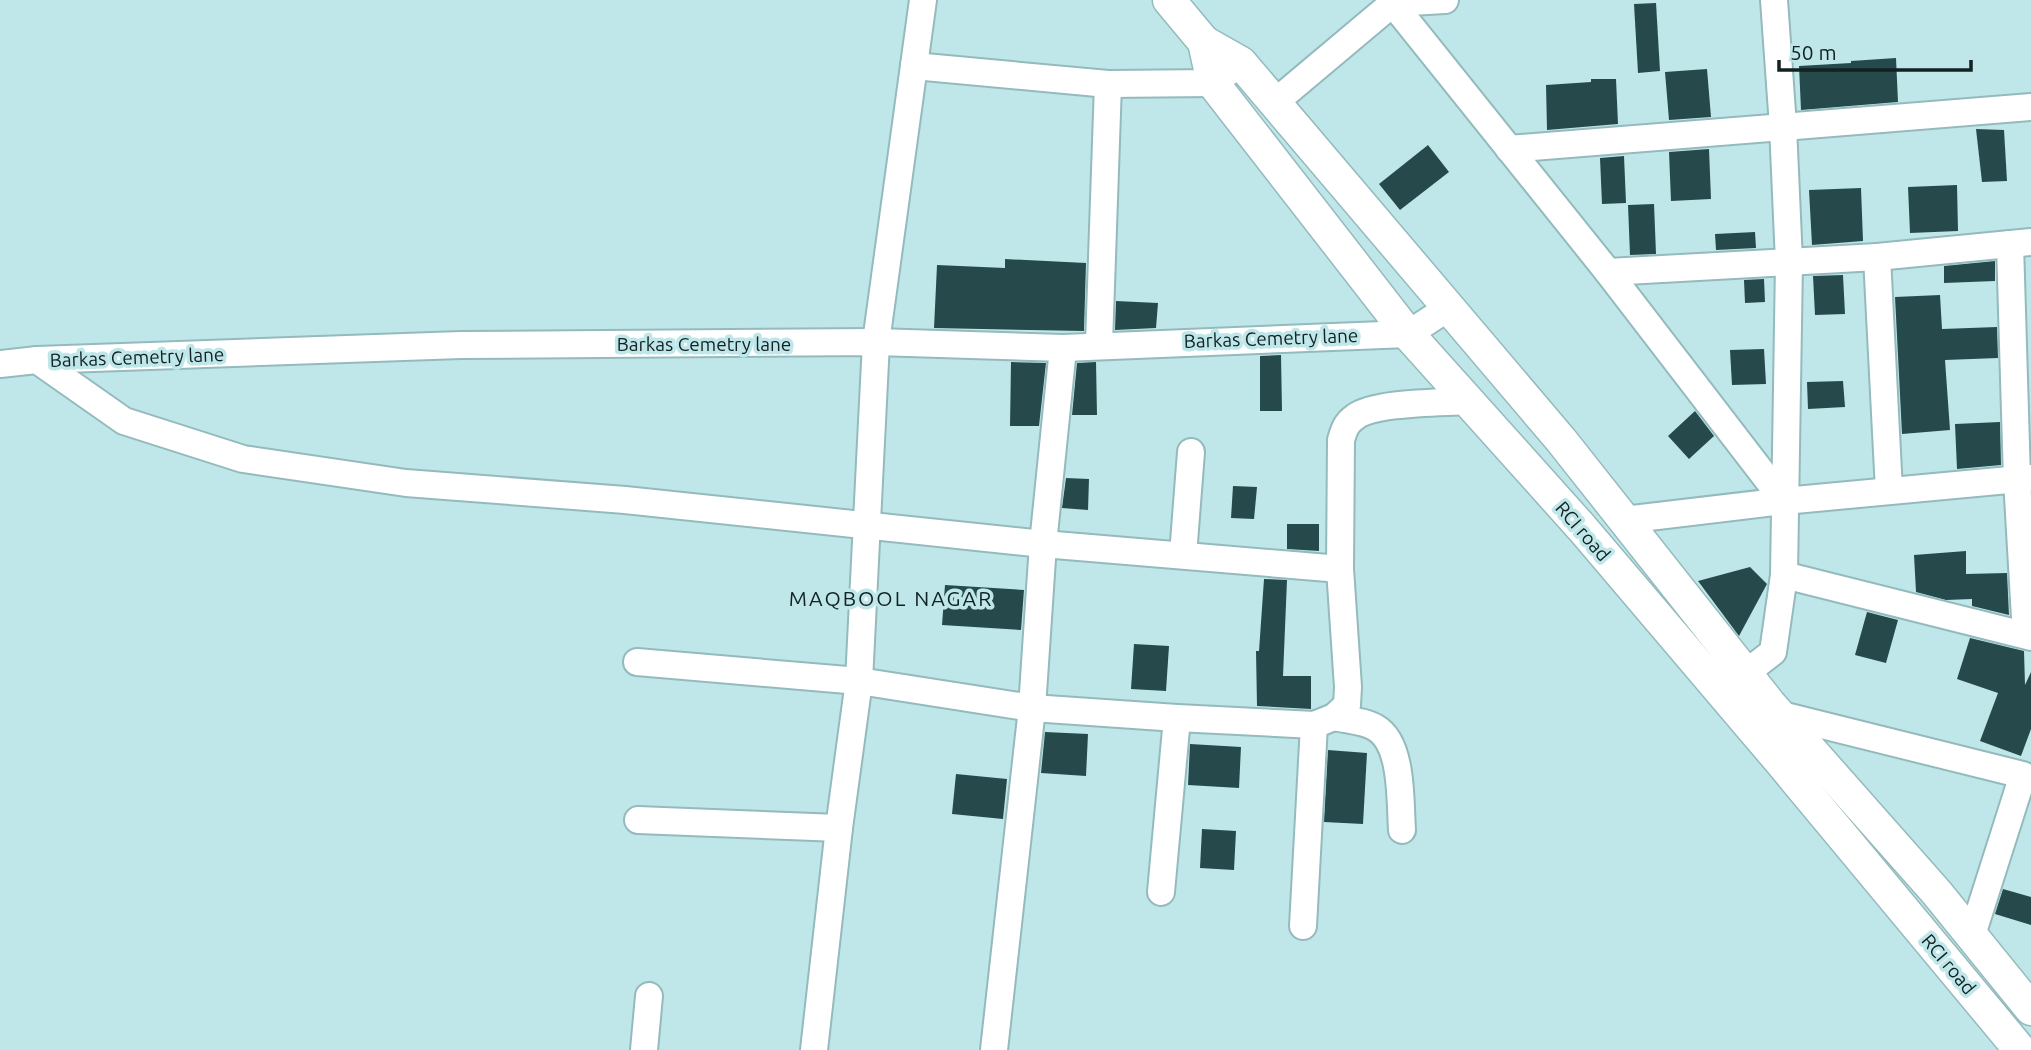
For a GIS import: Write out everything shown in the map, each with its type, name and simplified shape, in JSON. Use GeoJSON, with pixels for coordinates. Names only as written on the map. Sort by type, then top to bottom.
{"type":"FeatureCollection","features":[{"type":"Feature","properties":{"kind":"street"},"geometry":{"type":"LineString","coordinates":[[814,1050],[859,681],[876,342],[923,0]]}},
{"type":"Feature","properties":{"kind":"street","name":"RCI road"},"geometry":{"type":"LineString","coordinates":[[1169,0],[1204,42],[1213,83],[1408,334],[1582,528],[1733,683],[2020,1050]]}},
{"type":"Feature","properties":{"kind":"street"},"geometry":{"type":"LineString","coordinates":[[1274,103],[1391,2],[1445,0]]}},
{"type":"Feature","properties":{"kind":"street"},"geometry":{"type":"LineString","coordinates":[[1733,683],[1773,652],[1784,575],[1789,262],[1774,0]]}},
{"type":"Feature","properties":{"kind":"street"},"geometry":{"type":"LineString","coordinates":[[1391,2],[1608,272],[1784,501]]}},
{"type":"Feature","properties":{"kind":"street"},"geometry":{"type":"LineString","coordinates":[[1204,42],[1241,63],[1561,440],[1624,520],[1733,683],[1778,713],[1937,893],[2031,1009]]}},
{"type":"Feature","properties":{"kind":"street"},"geometry":{"type":"LineString","coordinates":[[914,66],[1108,84],[1213,83],[1241,63]]}},
{"type":"Feature","properties":{"kind":"street"},"geometry":{"type":"LineString","coordinates":[[1099,344],[1108,84]]}},
{"type":"Feature","properties":{"kind":"street"},"geometry":{"type":"LineString","coordinates":[[1509,149],[2031,107]]}},
{"type":"Feature","properties":{"kind":"street"},"geometry":{"type":"LineString","coordinates":[[1608,272],[1877,257],[2021,243],[2029,636],[1784,575]]}},
{"type":"Feature","properties":{"kind":"street"},"geometry":{"type":"LineString","coordinates":[[1877,257],[1889,492]]}},
{"type":"Feature","properties":{"kind":"street"},"geometry":{"type":"LineString","coordinates":[[1408,334],[1448,308]]}},
{"type":"Feature","properties":{"kind":"street","name":"Barkas Cemetry lane"},"geometry":{"type":"LineString","coordinates":[[0,363],[461,345],[876,342],[1063,348],[1099,344],[1408,334]]}},
{"type":"Feature","properties":{"kind":"street"},"geometry":{"type":"LineString","coordinates":[[994,1050],[1032,708],[1043,544],[1063,348]]}},
{"type":"Feature","properties":{"kind":"street"},"geometry":{"type":"LineString","coordinates":[[37,360],[124,421],[243,459],[406,483],[625,500],[1043,544],[1340,569]]}},
{"type":"Feature","properties":{"kind":"street"},"geometry":{"type":"LineString","coordinates":[[1303,926],[1324,721],[1347,705],[1340,569],[1341,440],[1346,425],[1356,415],[1373,408],[1468,401]]}},
{"type":"Feature","properties":{"kind":"street"},"geometry":{"type":"LineString","coordinates":[[1183,555],[1191,452]]}},
{"type":"Feature","properties":{"kind":"street"},"geometry":{"type":"LineString","coordinates":[[1624,520],[1784,501],[2024,479]]}},
{"type":"Feature","properties":{"kind":"street"},"geometry":{"type":"LineString","coordinates":[[637,662],[859,681],[1032,708],[1177,719],[1324,721],[1375,727],[1388,738],[1395,751],[1402,830]]}},
{"type":"Feature","properties":{"kind":"street"},"geometry":{"type":"LineString","coordinates":[[1778,713],[2028,769],[1972,935]]}},
{"type":"Feature","properties":{"kind":"street"},"geometry":{"type":"LineString","coordinates":[[1161,892],[1177,719]]}},
{"type":"Feature","properties":{"kind":"street"},"geometry":{"type":"LineString","coordinates":[[638,820],[839,828]]}},
{"type":"Feature","properties":{"kind":"street"},"geometry":{"type":"LineString","coordinates":[[644,1050],[649,996]]}},
{"type":"Feature","properties":{"kind":"building"},"geometry":{"type":"Polygon","coordinates":[[[1656,3],[1660,71],[1638,73],[1634,4],[1656,3]]]}},
{"type":"Feature","properties":{"kind":"building"},"geometry":{"type":"Polygon","coordinates":[[[1896,58],[1898,102],[1801,110],[1799,66],[1896,58]]]}},
{"type":"Feature","properties":{"kind":"building"},"geometry":{"type":"Polygon","coordinates":[[[1707,69],[1711,117],[1669,120],[1665,72],[1707,69]]]}},
{"type":"Feature","properties":{"kind":"building"},"geometry":{"type":"Polygon","coordinates":[[[1591,79],[1616,79],[1618,124],[1547,130],[1546,85],[1591,82],[1591,79]]]}},
{"type":"Feature","properties":{"kind":"building"},"geometry":{"type":"Polygon","coordinates":[[[1976,129],[2004,130],[2007,181],[1982,182],[1976,129]]]}},
{"type":"Feature","properties":{"kind":"building"},"geometry":{"type":"Polygon","coordinates":[[[1428,145],[1449,172],[1400,210],[1379,184],[1428,145]]]}},
{"type":"Feature","properties":{"kind":"building"},"geometry":{"type":"Polygon","coordinates":[[[1709,149],[1711,199],[1671,201],[1669,152],[1709,149]]]}},
{"type":"Feature","properties":{"kind":"building"},"geometry":{"type":"Polygon","coordinates":[[[1624,156],[1626,203],[1602,204],[1600,158],[1624,156]]]}},
{"type":"Feature","properties":{"kind":"building"},"geometry":{"type":"Polygon","coordinates":[[[1957,185],[1958,231],[1910,233],[1908,187],[1957,185]]]}},
{"type":"Feature","properties":{"kind":"building"},"geometry":{"type":"Polygon","coordinates":[[[1861,188],[1863,241],[1812,245],[1809,190],[1861,188]]]}},
{"type":"Feature","properties":{"kind":"building"},"geometry":{"type":"Polygon","coordinates":[[[1654,204],[1656,254],[1630,255],[1628,205],[1654,204]]]}},
{"type":"Feature","properties":{"kind":"building"},"geometry":{"type":"Polygon","coordinates":[[[1755,232],[1756,248],[1716,250],[1715,234],[1755,232]]]}},
{"type":"Feature","properties":{"kind":"building"},"geometry":{"type":"Polygon","coordinates":[[[1005,259],[1086,263],[1084,331],[934,328],[937,265],[1005,268],[1005,259]]]}},
{"type":"Feature","properties":{"kind":"building"},"geometry":{"type":"Polygon","coordinates":[[[1995,261],[1995,281],[1944,283],[1944,266],[1995,261]]]}},
{"type":"Feature","properties":{"kind":"building"},"geometry":{"type":"Polygon","coordinates":[[[1843,275],[1845,314],[1815,315],[1813,276],[1843,275]]]}},
{"type":"Feature","properties":{"kind":"building"},"geometry":{"type":"Polygon","coordinates":[[[1764,279],[1765,302],[1745,303],[1744,280],[1764,279]]]}},
{"type":"Feature","properties":{"kind":"building"},"geometry":{"type":"Polygon","coordinates":[[[1940,295],[1942,329],[1997,327],[1998,358],[1945,360],[1950,430],[1902,434],[1895,297],[1940,295]]]}},
{"type":"Feature","properties":{"kind":"building"},"geometry":{"type":"Polygon","coordinates":[[[1116,301],[1158,303],[1156,328],[1115,330],[1116,301]]]}},
{"type":"Feature","properties":{"kind":"building"},"geometry":{"type":"Polygon","coordinates":[[[1764,349],[1766,384],[1732,385],[1730,350],[1764,349]]]}},
{"type":"Feature","properties":{"kind":"building"},"geometry":{"type":"Polygon","coordinates":[[[1281,355],[1282,411],[1260,411],[1260,356],[1281,355]]]}},
{"type":"Feature","properties":{"kind":"building"},"geometry":{"type":"Polygon","coordinates":[[[1011,362],[1046,363],[1039,426],[1010,426],[1011,362]]]}},
{"type":"Feature","properties":{"kind":"building"},"geometry":{"type":"Polygon","coordinates":[[[1096,362],[1097,415],[1072,415],[1077,363],[1096,362]]]}},
{"type":"Feature","properties":{"kind":"building"},"geometry":{"type":"Polygon","coordinates":[[[1843,381],[1845,407],[1808,409],[1807,382],[1843,381]]]}},
{"type":"Feature","properties":{"kind":"building"},"geometry":{"type":"Polygon","coordinates":[[[1695,411],[1714,436],[1689,459],[1668,436],[1695,411]]]}},
{"type":"Feature","properties":{"kind":"building"},"geometry":{"type":"Polygon","coordinates":[[[2000,422],[2001,465],[1957,469],[1955,424],[2000,422]]]}},
{"type":"Feature","properties":{"kind":"building"},"geometry":{"type":"Polygon","coordinates":[[[1066,478],[1089,479],[1088,510],[1062,508],[1066,478]]]}},
{"type":"Feature","properties":{"kind":"building"},"geometry":{"type":"Polygon","coordinates":[[[1233,486],[1257,487],[1254,519],[1231,518],[1233,486]]]}},
{"type":"Feature","properties":{"kind":"building"},"geometry":{"type":"Polygon","coordinates":[[[1287,524],[1319,524],[1319,551],[1287,549],[1287,524]]]}},
{"type":"Feature","properties":{"kind":"building"},"geometry":{"type":"Polygon","coordinates":[[[1966,551],[1966,574],[2007,573],[2009,615],[1972,606],[1972,599],[1946,600],[1916,592],[1914,555],[1966,551]]]}},
{"type":"Feature","properties":{"kind":"building"},"geometry":{"type":"Polygon","coordinates":[[[1750,567],[1767,584],[1739,636],[1698,581],[1750,567]]]}},
{"type":"Feature","properties":{"kind":"building"},"geometry":{"type":"Polygon","coordinates":[[[1264,579],[1287,580],[1283,676],[1311,676],[1311,709],[1257,706],[1256,651],[1259,651],[1264,579]]]}},
{"type":"Feature","properties":{"kind":"building"},"geometry":{"type":"Polygon","coordinates":[[[945,585],[1024,590],[1021,630],[942,625],[945,585]]]}},
{"type":"Feature","properties":{"kind":"building"},"geometry":{"type":"Polygon","coordinates":[[[1867,612],[1898,620],[1886,663],[1855,655],[1867,612]]]}},
{"type":"Feature","properties":{"kind":"building"},"geometry":{"type":"Polygon","coordinates":[[[1970,638],[2024,651],[2025,685],[2031,672],[2031,729],[2021,756],[1980,741],[1998,693],[1957,679],[1970,638]]]}},
{"type":"Feature","properties":{"kind":"building"},"geometry":{"type":"Polygon","coordinates":[[[1134,644],[1169,646],[1166,691],[1131,689],[1134,644]]]}},
{"type":"Feature","properties":{"kind":"building"},"geometry":{"type":"Polygon","coordinates":[[[1045,732],[1088,734],[1086,776],[1041,773],[1045,732]]]}},
{"type":"Feature","properties":{"kind":"building"},"geometry":{"type":"Polygon","coordinates":[[[1190,744],[1241,747],[1239,788],[1188,785],[1190,744]]]}},
{"type":"Feature","properties":{"kind":"building"},"geometry":{"type":"Polygon","coordinates":[[[1328,750],[1367,753],[1363,824],[1324,822],[1328,750]]]}},
{"type":"Feature","properties":{"kind":"building"},"geometry":{"type":"Polygon","coordinates":[[[956,774],[1007,779],[1003,819],[952,814],[956,774]]]}},
{"type":"Feature","properties":{"kind":"building"},"geometry":{"type":"Polygon","coordinates":[[[1202,829],[1236,831],[1234,870],[1200,868],[1202,829]]]}},
{"type":"Feature","properties":{"kind":"building"},"geometry":{"type":"Polygon","coordinates":[[[2003,889],[2031,897],[2031,925],[1995,914],[2003,889]]]}},
{"type":"Feature","properties":{"kind":"district","name":"MAQBOOL NAGAR"},"geometry":{"type":"Point","coordinates":[891,598]}}]}
